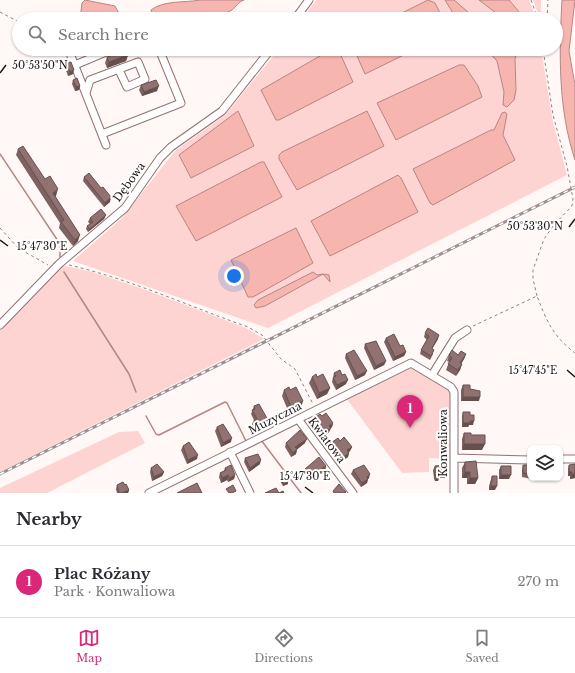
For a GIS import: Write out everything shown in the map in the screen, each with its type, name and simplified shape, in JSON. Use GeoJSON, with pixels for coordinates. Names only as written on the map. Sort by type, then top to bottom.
{"type":"FeatureCollection","features":[{"type":"Feature","properties":{"kind":"street"},"geometry":{"type":"LineString","coordinates":[[300,12],[309,0]]}},
{"type":"Feature","properties":{"kind":"street"},"geometry":{"type":"LineString","coordinates":[[71,56],[106,144]]}},
{"type":"Feature","properties":{"kind":"street"},"geometry":{"type":"LineString","coordinates":[[75,65],[96,56]]}},
{"type":"Feature","properties":{"kind":"street"},"geometry":{"type":"LineString","coordinates":[[102,134],[181,103],[162,56]]}},
{"type":"Feature","properties":{"kind":"street","name":"Dębowa"},"geometry":{"type":"LineString","coordinates":[[0,325],[56,266],[125,208],[160,158],[171,147],[222,110],[265,56]]}},
{"type":"Feature","properties":{"kind":"street"},"geometry":{"type":"LineString","coordinates":[[80,79],[85,77],[90,80],[119,70]]}},
{"type":"Feature","properties":{"kind":"street"},"geometry":{"type":"LineString","coordinates":[[86,93],[90,80]]}},
{"type":"Feature","properties":{"kind":"street"},"geometry":{"type":"LineString","coordinates":[[432,375],[455,338],[467,330]]}},
{"type":"Feature","properties":{"kind":"street","name":"Muzyczna"},"geometry":{"type":"LineString","coordinates":[[149,493],[163,490],[230,452],[411,363],[432,375]]}},
{"type":"Feature","properties":{"kind":"street","name":"Konwaliowa"},"geometry":{"type":"LineString","coordinates":[[432,375],[451,387],[454,392],[454,493]]}},
{"type":"Feature","properties":{"kind":"street","name":"Kwiatowa"},"geometry":{"type":"LineString","coordinates":[[298,419],[353,493]]}},
{"type":"Feature","properties":{"kind":"street"},"geometry":{"type":"LineString","coordinates":[[230,452],[250,493]]}},
{"type":"Feature","properties":{"kind":"street"},"geometry":{"type":"LineString","coordinates":[[454,458],[527,460]]}},
{"type":"Feature","properties":{"kind":"street"},"geometry":{"type":"LineString","coordinates":[[563,459],[575,459]]}},
{"type":"Feature","properties":{"kind":"path"},"geometry":{"type":"LineString","coordinates":[[531,0],[535,12]]}},
{"type":"Feature","properties":{"kind":"path"},"geometry":{"type":"LineString","coordinates":[[547,12],[548,0]]}},
{"type":"Feature","properties":{"kind":"path"},"geometry":{"type":"LineString","coordinates":[[0,12],[12,18]]}},
{"type":"Feature","properties":{"kind":"path"},"geometry":{"type":"LineString","coordinates":[[543,56],[553,115],[567,166],[574,199],[572,206],[553,226],[544,239],[533,270],[533,279],[537,296],[551,329],[561,342],[575,352]]}},
{"type":"Feature","properties":{"kind":"path"},"geometry":{"type":"LineString","coordinates":[[0,228],[18,248],[56,266],[93,271],[147,289],[248,327],[262,335],[281,359],[295,368],[316,409]]}},
{"type":"Feature","properties":{"kind":"path"},"geometry":{"type":"LineString","coordinates":[[467,330],[537,296]]}},
{"type":"Feature","properties":{"kind":"shaded area"},"geometry":{"type":"Polygon","coordinates":[[[85,0],[115,6],[118,12],[81,12],[82,3],[85,0]]]}},
{"type":"Feature","properties":{"kind":"shaded area"},"geometry":{"type":"Polygon","coordinates":[[[200,0],[244,0],[228,12],[152,12],[151,10],[156,7],[168,3],[200,0]]]}},
{"type":"Feature","properties":{"kind":"shaded area"},"geometry":{"type":"Polygon","coordinates":[[[316,0],[529,0],[534,12],[307,12],[316,0]]]}},
{"type":"Feature","properties":{"kind":"shaded area"},"geometry":{"type":"Polygon","coordinates":[[[428,0],[435,3],[440,12],[404,12],[428,0]]]}},
{"type":"Feature","properties":{"kind":"shaded area"},"geometry":{"type":"Polygon","coordinates":[[[445,0],[454,0],[468,12],[452,12],[445,0]]]}},
{"type":"Feature","properties":{"kind":"shaded area"},"geometry":{"type":"Polygon","coordinates":[[[479,0],[509,0],[519,12],[495,12],[479,0]]]}},
{"type":"Feature","properties":{"kind":"shaded area"},"geometry":{"type":"Polygon","coordinates":[[[533,0],[541,0],[541,12],[538,12],[533,0]]]}},
{"type":"Feature","properties":{"kind":"shaded area"},"geometry":{"type":"Polygon","coordinates":[[[562,0],[575,0],[569,51],[575,85],[575,160],[565,121],[561,81],[560,56],[563,56],[563,12],[561,12],[562,0]]]}},
{"type":"Feature","properties":{"kind":"shaded area"},"geometry":{"type":"Polygon","coordinates":[[[273,56],[542,56],[553,122],[567,175],[268,328],[73,261],[122,218],[175,151],[225,115],[273,56]]]}},
{"type":"Feature","properties":{"kind":"shaded area"},"geometry":{"type":"Polygon","coordinates":[[[320,56],[341,56],[353,82],[279,120],[276,120],[261,90],[320,56]]]}},
{"type":"Feature","properties":{"kind":"shaded area"},"geometry":{"type":"Polygon","coordinates":[[[357,56],[402,56],[365,74],[357,56]]]}},
{"type":"Feature","properties":{"kind":"shaded area"},"geometry":{"type":"Polygon","coordinates":[[[492,56],[516,56],[516,90],[514,100],[507,107],[503,105],[504,92],[497,61],[492,56]]]}},
{"type":"Feature","properties":{"kind":"shaded area"},"geometry":{"type":"Polygon","coordinates":[[[459,65],[464,65],[478,86],[482,97],[396,140],[377,103],[459,65]]]}},
{"type":"Feature","properties":{"kind":"shaded area"},"geometry":{"type":"Polygon","coordinates":[[[238,111],[254,146],[191,178],[179,155],[238,111]]]}},
{"type":"Feature","properties":{"kind":"shaded area"},"geometry":{"type":"Polygon","coordinates":[[[367,111],[384,146],[297,190],[279,159],[279,155],[282,152],[367,111]]]}},
{"type":"Feature","properties":{"kind":"shaded area"},"geometry":{"type":"Polygon","coordinates":[[[505,112],[507,114],[503,135],[515,160],[433,205],[430,203],[413,169],[491,130],[494,130],[502,113],[505,112]]]}},
{"type":"Feature","properties":{"kind":"shaded area"},"geometry":{"type":"Polygon","coordinates":[[[261,162],[264,162],[282,197],[196,241],[176,206],[261,162]]]}},
{"type":"Feature","properties":{"kind":"shaded area"},"geometry":{"type":"Polygon","coordinates":[[[398,175],[401,178],[418,212],[330,256],[311,221],[398,175]]]}},
{"type":"Feature","properties":{"kind":"shaded area"},"geometry":{"type":"Polygon","coordinates":[[[296,228],[313,263],[253,297],[248,297],[231,260],[296,228]]]}},
{"type":"Feature","properties":{"kind":"shaded area"},"geometry":{"type":"Polygon","coordinates":[[[61,265],[93,272],[146,290],[246,328],[264,339],[0,472],[0,329],[61,265]]]}},
{"type":"Feature","properties":{"kind":"shaded area"},"geometry":{"type":"Polygon","coordinates":[[[313,272],[317,275],[323,274],[265,306],[256,308],[254,305],[258,300],[313,272]]]}},
{"type":"Feature","properties":{"kind":"shaded area"},"geometry":{"type":"Polygon","coordinates":[[[323,274],[329,275],[330,282],[323,274]]]}},
{"type":"Feature","properties":{"kind":"shaded area"},"geometry":{"type":"Polygon","coordinates":[[[411,366],[449,390],[451,394],[451,459],[429,458],[429,472],[402,473],[346,398],[411,366]]]}},
{"type":"Feature","properties":{"kind":"shaded area"},"geometry":{"type":"Polygon","coordinates":[[[138,431],[145,443],[47,493],[0,493],[0,488],[119,432],[138,431]]]}},
{"type":"Feature","properties":{"kind":"building"},"geometry":{"type":"Polygon","coordinates":[[[110,56],[125,56],[109,62],[107,57],[110,56]]]}},
{"type":"Feature","properties":{"kind":"building"},"geometry":{"type":"Polygon","coordinates":[[[71,62],[74,70],[70,72],[66,64],[71,62]]]}},
{"type":"Feature","properties":{"kind":"building"},"geometry":{"type":"Polygon","coordinates":[[[77,78],[80,86],[76,87],[73,80],[77,78]]]}},
{"type":"Feature","properties":{"kind":"building"},"geometry":{"type":"Polygon","coordinates":[[[156,80],[159,86],[144,92],[141,85],[156,80]]]}},
{"type":"Feature","properties":{"kind":"building"},"geometry":{"type":"Polygon","coordinates":[[[23,146],[45,179],[50,176],[58,189],[53,193],[80,235],[75,240],[61,222],[64,220],[18,149],[23,146]]]}},
{"type":"Feature","properties":{"kind":"building"},"geometry":{"type":"Polygon","coordinates":[[[89,173],[101,188],[103,187],[111,197],[105,203],[84,177],[89,173]]]}},
{"type":"Feature","properties":{"kind":"building"},"geometry":{"type":"Polygon","coordinates":[[[101,209],[106,215],[90,229],[87,226],[93,222],[90,218],[101,209]]]}},
{"type":"Feature","properties":{"kind":"building"},"geometry":{"type":"Polygon","coordinates":[[[428,328],[439,335],[432,348],[434,350],[431,356],[421,350],[429,336],[425,333],[428,328]]]}},
{"type":"Feature","properties":{"kind":"building"},"geometry":{"type":"Polygon","coordinates":[[[394,334],[400,346],[403,345],[406,352],[395,357],[386,338],[394,334]]]}},
{"type":"Feature","properties":{"kind":"building"},"geometry":{"type":"Polygon","coordinates":[[[376,341],[386,361],[376,366],[365,344],[376,341]]]}},
{"type":"Feature","properties":{"kind":"building"},"geometry":{"type":"Polygon","coordinates":[[[354,350],[367,371],[357,376],[346,354],[354,350]]]}},
{"type":"Feature","properties":{"kind":"building"},"geometry":{"type":"Polygon","coordinates":[[[452,350],[458,355],[461,351],[466,354],[460,363],[462,364],[458,370],[448,364],[452,358],[449,355],[452,350]]]}},
{"type":"Feature","properties":{"kind":"building"},"geometry":{"type":"Polygon","coordinates":[[[340,370],[342,375],[345,374],[348,380],[337,385],[333,378],[336,376],[334,373],[340,370]]]}},
{"type":"Feature","properties":{"kind":"building"},"geometry":{"type":"Polygon","coordinates":[[[316,374],[317,377],[323,374],[330,388],[319,393],[312,377],[316,374]]]}},
{"type":"Feature","properties":{"kind":"building"},"geometry":{"type":"Polygon","coordinates":[[[463,385],[470,385],[470,389],[480,391],[480,397],[463,397],[463,385]]]}},
{"type":"Feature","properties":{"kind":"building"},"geometry":{"type":"Polygon","coordinates":[[[289,387],[290,390],[296,387],[303,401],[291,407],[284,390],[289,387]]]}},
{"type":"Feature","properties":{"kind":"building"},"geometry":{"type":"Polygon","coordinates":[[[259,404],[268,420],[257,426],[254,420],[257,419],[252,410],[255,409],[254,406],[259,404]]]}},
{"type":"Feature","properties":{"kind":"building"},"geometry":{"type":"Polygon","coordinates":[[[463,412],[470,412],[470,415],[474,415],[474,421],[470,421],[470,423],[463,423],[463,412]]]}},
{"type":"Feature","properties":{"kind":"building"},"geometry":{"type":"Polygon","coordinates":[[[326,413],[333,423],[329,426],[331,428],[324,433],[313,419],[320,414],[322,416],[326,413]]]}},
{"type":"Feature","properties":{"kind":"building"},"geometry":{"type":"Polygon","coordinates":[[[223,424],[232,438],[223,443],[217,427],[223,424]]]}},
{"type":"Feature","properties":{"kind":"building"},"geometry":{"type":"Polygon","coordinates":[[[300,430],[307,439],[295,447],[297,449],[293,453],[286,443],[300,430]]]}},
{"type":"Feature","properties":{"kind":"building"},"geometry":{"type":"Polygon","coordinates":[[[464,433],[471,433],[471,435],[485,435],[485,444],[464,444],[464,433]]]}},
{"type":"Feature","properties":{"kind":"building"},"geometry":{"type":"Polygon","coordinates":[[[344,437],[352,447],[347,450],[349,453],[342,458],[331,443],[338,438],[340,441],[344,437]]]}},
{"type":"Feature","properties":{"kind":"building"},"geometry":{"type":"Polygon","coordinates":[[[189,442],[198,455],[188,460],[183,446],[189,442]]]}},
{"type":"Feature","properties":{"kind":"building"},"geometry":{"type":"Polygon","coordinates":[[[258,454],[261,460],[250,468],[245,458],[258,454]]]}},
{"type":"Feature","properties":{"kind":"building"},"geometry":{"type":"Polygon","coordinates":[[[319,457],[326,466],[311,477],[305,469],[319,457]]]}},
{"type":"Feature","properties":{"kind":"building"},"geometry":{"type":"Polygon","coordinates":[[[476,461],[478,478],[470,478],[470,472],[465,472],[465,462],[476,461]]]}},
{"type":"Feature","properties":{"kind":"building"},"geometry":{"type":"Polygon","coordinates":[[[157,464],[164,472],[154,477],[151,468],[157,464]]]}},
{"type":"Feature","properties":{"kind":"building"},"geometry":{"type":"Polygon","coordinates":[[[575,464],[575,474],[572,474],[572,472],[569,472],[569,465],[575,464]]]}},
{"type":"Feature","properties":{"kind":"building"},"geometry":{"type":"Polygon","coordinates":[[[231,465],[235,475],[230,478],[228,475],[223,478],[220,473],[231,465]]]}},
{"type":"Feature","properties":{"kind":"building"},"geometry":{"type":"Polygon","coordinates":[[[364,465],[370,474],[367,477],[368,479],[362,483],[353,470],[364,465]]]}},
{"type":"Feature","properties":{"kind":"building"},"geometry":{"type":"Polygon","coordinates":[[[446,465],[447,473],[440,474],[440,477],[437,477],[435,475],[435,466],[446,465]]]}},
{"type":"Feature","properties":{"kind":"building"},"geometry":{"type":"Polygon","coordinates":[[[523,465],[527,465],[527,474],[523,473],[523,465]]]}},
{"type":"Feature","properties":{"kind":"building"},"geometry":{"type":"Polygon","coordinates":[[[501,466],[511,466],[511,475],[501,475],[501,466]]]}},
{"type":"Feature","properties":{"kind":"building"},"geometry":{"type":"Polygon","coordinates":[[[492,476],[497,476],[497,486],[491,486],[492,476]]]}},
{"type":"Feature","properties":{"kind":"building"},"geometry":{"type":"Polygon","coordinates":[[[286,477],[288,482],[283,484],[281,479],[286,477]]]}},
{"type":"Feature","properties":{"kind":"building"},"geometry":{"type":"Polygon","coordinates":[[[123,482],[129,490],[119,493],[117,485],[123,482]]]}},
{"type":"Feature","properties":{"kind":"building"},"geometry":{"type":"Polygon","coordinates":[[[197,483],[202,493],[177,493],[197,483]]]}},
{"type":"Feature","properties":{"kind":"building"},"geometry":{"type":"Polygon","coordinates":[[[339,484],[346,492],[345,493],[334,493],[333,491],[339,484]]]}},
{"type":"Feature","properties":{"kind":"building"},"geometry":{"type":"Polygon","coordinates":[[[233,485],[236,491],[229,493],[226,489],[233,485]]]}},
{"type":"Feature","properties":{"kind":"building"},"geometry":{"type":"Polygon","coordinates":[[[276,488],[279,493],[265,493],[276,488]]]}},
{"type":"Feature","properties":{"kind":"waterway"},"geometry":{"type":"LineString","coordinates":[[0,154],[60,244],[60,257]]}},
{"type":"Feature","properties":{"kind":"waterway"},"geometry":{"type":"LineString","coordinates":[[64,272],[129,374],[136,392]]}},
{"type":"Feature","properties":{"kind":"waterway"},"geometry":{"type":"LineString","coordinates":[[146,416],[156,434],[159,435],[225,402],[227,403],[246,441]]}},
{"type":"Feature","properties":{"kind":"waterway"},"geometry":{"type":"LineString","coordinates":[[261,440],[301,493]]}},
{"type":"Feature","properties":{"kind":"railway"},"geometry":{"type":"LineString","coordinates":[[0,474],[575,187]]}},
{"type":"Feature","properties":{"kind":"place","name":"Plac Różany"},"geometry":{"type":"Point","coordinates":[410,428]}}]}
